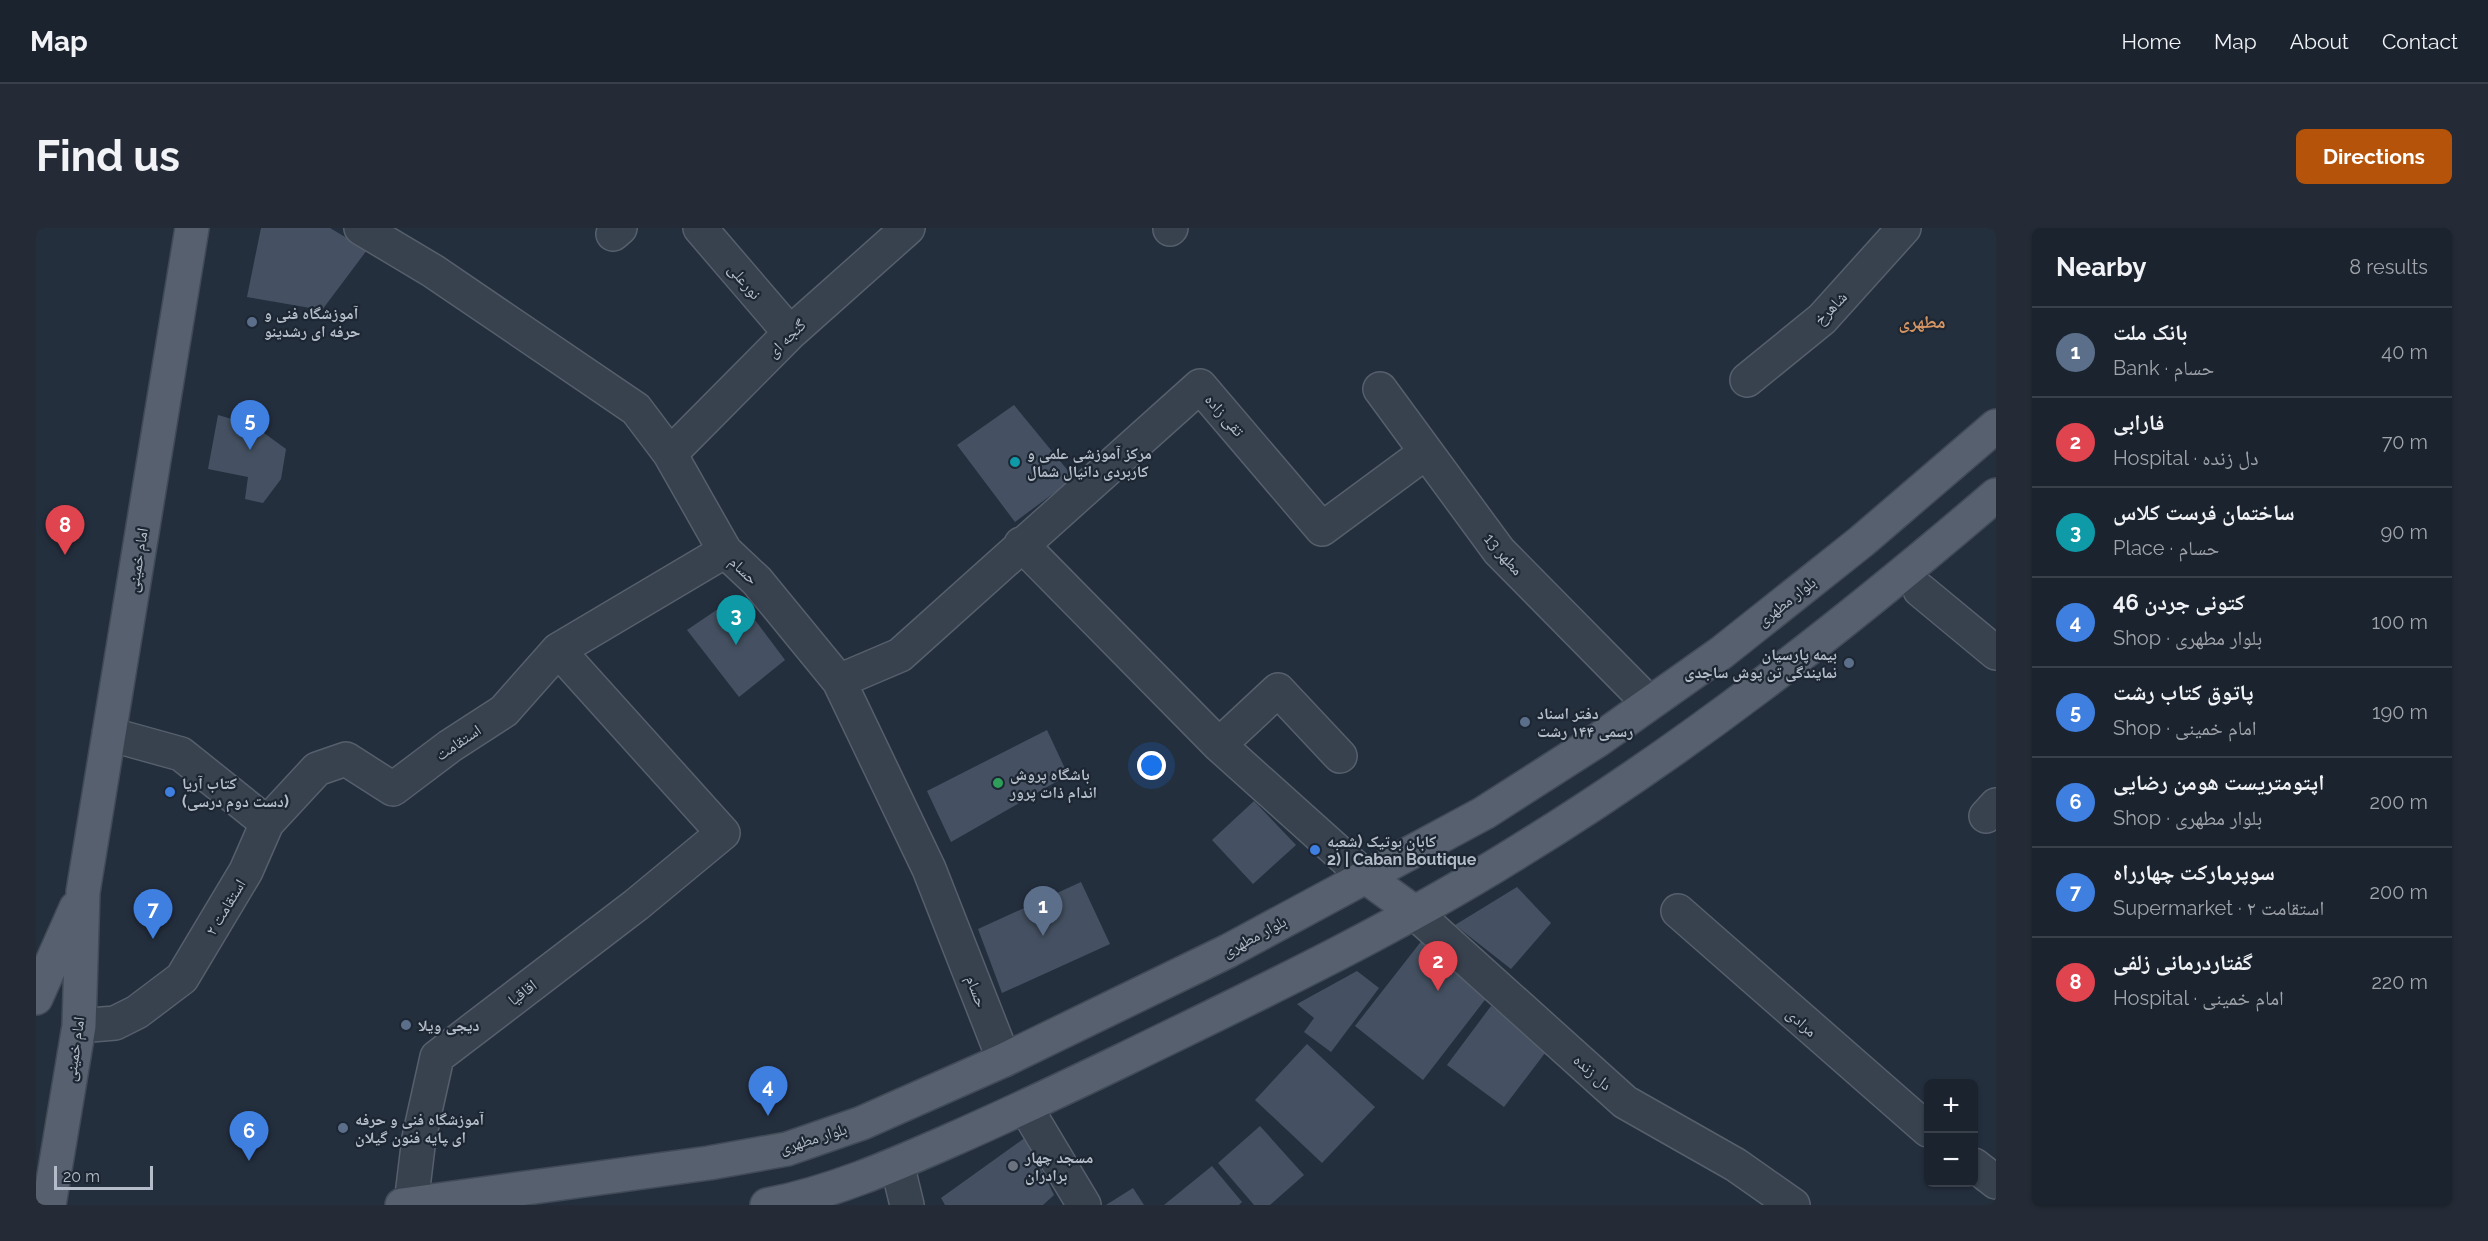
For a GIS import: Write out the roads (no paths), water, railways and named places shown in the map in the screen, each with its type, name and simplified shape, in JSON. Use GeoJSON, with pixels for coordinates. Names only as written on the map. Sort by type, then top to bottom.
{"type":"FeatureCollection","features":[{"type":"Feature","properties":{"kind":"main road","name":"امام خمینی"},"geometry":{"type":"LineString","coordinates":[[49,1205],[79,1026],[83,892],[192,228]]}},
{"type":"Feature","properties":{"kind":"main road","name":"بلوار مطهری"},"geometry":{"type":"LineString","coordinates":[[408,1205],[709,1163],[787,1149],[862,1123],[1004,1060],[1228,951],[1484,813],[1598,740],[1648,702],[1721,653],[1853,548],[1996,426]]}},
{"type":"Feature","properties":{"kind":"main road"},"geometry":{"type":"LineString","coordinates":[[767,1205],[800,1198],[883,1169],[1026,1108],[1251,997],[1414,912],[1511,857],[1627,783],[1742,701],[1895,582],[1996,495]]}},
{"type":"Feature","properties":{"kind":"main road"},"geometry":{"type":"LineString","coordinates":[[1366,877],[1414,912]]}},
{"type":"Feature","properties":{"kind":"main road","name":"امام خمینی"},"geometry":{"type":"LineString","coordinates":[[36,998],[83,892]]}},
{"type":"Feature","properties":{"kind":"street","name":"حسام"},"geometry":{"type":"LineString","coordinates":[[361,228],[433,271],[636,409],[670,454],[725,551],[758,581],[839,681],[929,869],[1004,1060]]}},
{"type":"Feature","properties":{"kind":"street","name":"نورعلی"},"geometry":{"type":"LineString","coordinates":[[700,228],[790,333]]}},
{"type":"Feature","properties":{"kind":"street","name":"گنجه ای"},"geometry":{"type":"LineString","coordinates":[[670,454],[790,333],[908,228]]}},
{"type":"Feature","properties":{"kind":"street","name":"شاهرخ"},"geometry":{"type":"LineString","coordinates":[[1747,380],[1822,319],[1904,228]]}},
{"type":"Feature","properties":{"kind":"street","name":"تقی زاده"},"geometry":{"type":"LineString","coordinates":[[839,681],[900,655],[1021,544],[1200,386],[1322,529],[1425,453]]}},
{"type":"Feature","properties":{"kind":"street","name":"مطهر 13"},"geometry":{"type":"LineString","coordinates":[[1380,389],[1498,551],[1648,702]]}},
{"type":"Feature","properties":{"kind":"street"},"geometry":{"type":"LineString","coordinates":[[1021,544],[1219,746],[1366,877]]}},
{"type":"Feature","properties":{"kind":"street","name":"استقامت"},"geometry":{"type":"LineString","coordinates":[[346,759],[393,789],[450,746],[504,711],[558,650],[725,551]]}},
{"type":"Feature","properties":{"kind":"street"},"geometry":{"type":"LineString","coordinates":[[1920,590],[1996,653]]}},
{"type":"Feature","properties":{"kind":"street","name":"اقاقیا"},"geometry":{"type":"LineString","coordinates":[[408,1205],[419,1138],[437,1057],[636,905],[723,833],[558,650]]}},
{"type":"Feature","properties":{"kind":"street"},"geometry":{"type":"LineString","coordinates":[[1219,746],[1278,690],[1340,756]]}},
{"type":"Feature","properties":{"kind":"street"},"geometry":{"type":"LineString","coordinates":[[109,734],[181,754],[267,823]]}},
{"type":"Feature","properties":{"kind":"street","name":"استقامت ۲"},"geometry":{"type":"LineString","coordinates":[[79,1026],[114,1023],[136,1012],[182,978],[246,871],[267,823],[316,769],[346,759]]}},
{"type":"Feature","properties":{"kind":"street","name":"مرادی"},"geometry":{"type":"LineString","coordinates":[[1678,911],[1924,1126]]}},
{"type":"Feature","properties":{"kind":"street","name":"دل زنده"},"geometry":{"type":"LineString","coordinates":[[1414,912],[1625,1102],[1736,1165],[1793,1205]]}},
{"type":"Feature","properties":{"kind":"street"},"geometry":{"type":"LineString","coordinates":[[1026,1108],[1084,1205]]}},
{"type":"Feature","properties":{"kind":"street"},"geometry":{"type":"LineString","coordinates":[[1978,1168],[1996,1182]]}},
{"type":"Feature","properties":{"kind":"street"},"geometry":{"type":"LineString","coordinates":[[826,1205],[883,1169],[907,1205]]}},
{"type":"Feature","properties":{"kind":"place","name":"آموزشگاه فنی و حرفه ای رشدینو"},"geometry":{"type":"Point","coordinates":[252,322]}},
{"type":"Feature","properties":{"kind":"place","name":"پاتوق کتاب رشت"},"geometry":{"type":"Point","coordinates":[250,450]}},
{"type":"Feature","properties":{"kind":"place","name":"مرکز آموزشی علمی و کاربردی دانیال شمال"},"geometry":{"type":"Point","coordinates":[1015,462]}},
{"type":"Feature","properties":{"kind":"place","name":"گفتاردرمانی زلفی"},"geometry":{"type":"Point","coordinates":[65,555]}},
{"type":"Feature","properties":{"kind":"place","name":"ساختمان فرست کلاس"},"geometry":{"type":"Point","coordinates":[736,645]}},
{"type":"Feature","properties":{"kind":"place","name":"بیمه پارسیان نمایندگی تن پوش ساجدی"},"geometry":{"type":"Point","coordinates":[1849,663]}},
{"type":"Feature","properties":{"kind":"place","name":"دفتر اسناد رسمی ۱۴۴ رشت"},"geometry":{"type":"Point","coordinates":[1525,722]}},
{"type":"Feature","properties":{"kind":"place","name":"باشگاه پروش اندام ذات پرور"},"geometry":{"type":"Point","coordinates":[998,783]}},
{"type":"Feature","properties":{"kind":"place","name":"کتاب آریا (دست دوم درسی)"},"geometry":{"type":"Point","coordinates":[170,792]}},
{"type":"Feature","properties":{"kind":"place","name":"کابان بوتیک (شعبه 2) | Caban Boutique"},"geometry":{"type":"Point","coordinates":[1315,850]}},
{"type":"Feature","properties":{"kind":"place","name":"بانک ملت"},"geometry":{"type":"Point","coordinates":[1043,936]}},
{"type":"Feature","properties":{"kind":"place","name":"سوپرمارکت چهارراه"},"geometry":{"type":"Point","coordinates":[153,939]}},
{"type":"Feature","properties":{"kind":"place","name":"فارابی"},"geometry":{"type":"Point","coordinates":[1438,991]}},
{"type":"Feature","properties":{"kind":"place","name":"دیجی ویلا"},"geometry":{"type":"Point","coordinates":[406,1025]}},
{"type":"Feature","properties":{"kind":"place","name":"کتونی جردن 46"},"geometry":{"type":"Point","coordinates":[768,1116]}},
{"type":"Feature","properties":{"kind":"place","name":"آموزشگاه فنی و حرفه ای ‍پایه فنون گیلان"},"geometry":{"type":"Point","coordinates":[343,1128]}},
{"type":"Feature","properties":{"kind":"place","name":"اپتومتریست هومن رضایی"},"geometry":{"type":"Point","coordinates":[249,1161]}},
{"type":"Feature","properties":{"kind":"place","name":"مسجد چهار برادران"},"geometry":{"type":"Point","coordinates":[1013,1166]}},
{"type":"Feature","properties":{"kind":"district","name":"مطهری"},"geometry":{"type":"Point","coordinates":[1922,322]}}]}
